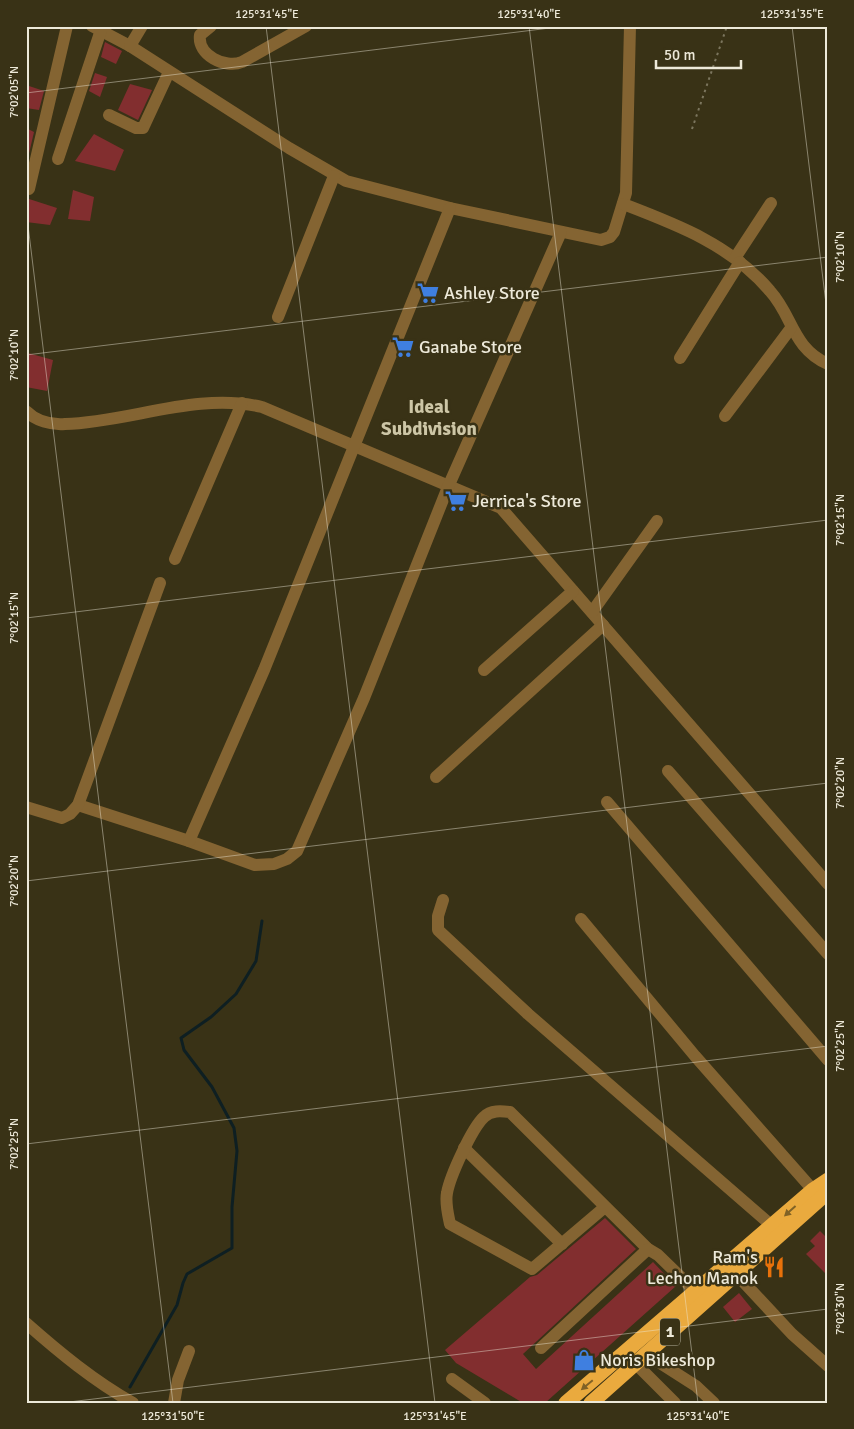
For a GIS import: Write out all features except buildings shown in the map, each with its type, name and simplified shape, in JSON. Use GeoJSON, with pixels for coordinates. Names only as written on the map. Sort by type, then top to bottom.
{"type":"FeatureCollection","features":[{"type":"Feature","properties":{"kind":"highway","name":"1"},"geometry":{"type":"LineString","coordinates":[[591,1403],[736,1274],[778,1230],[820,1191],[828,1180]]}},
{"type":"Feature","properties":{"kind":"highway","name":"1"},"geometry":{"type":"LineString","coordinates":[[566,1403],[696,1292],[778,1230]]}},
{"type":"Feature","properties":{"kind":"street"},"geometry":{"type":"LineString","coordinates":[[29,189],[67,26]]}},
{"type":"Feature","properties":{"kind":"street"},"geometry":{"type":"LineString","coordinates":[[112,36],[121,26]]}},
{"type":"Feature","properties":{"kind":"street"},"geometry":{"type":"LineString","coordinates":[[130,46],[142,26]]}},
{"type":"Feature","properties":{"kind":"street"},"geometry":{"type":"LineString","coordinates":[[211,26],[200,35],[200,44],[207,53],[221,63],[231,65],[242,62],[306,26]]}},
{"type":"Feature","properties":{"kind":"street"},"geometry":{"type":"LineString","coordinates":[[58,160],[96,28],[130,46],[334,176],[357,186],[596,240],[606,239],[614,232],[623,204],[626,183],[630,26]]}},
{"type":"Feature","properties":{"kind":"street"},"geometry":{"type":"LineString","coordinates":[[109,116],[136,128],[143,128],[169,72]]}},
{"type":"Feature","properties":{"kind":"street"},"geometry":{"type":"LineString","coordinates":[[278,317],[334,176]]}},
{"type":"Feature","properties":{"kind":"street"},"geometry":{"type":"LineString","coordinates":[[680,358],[771,203]]}},
{"type":"Feature","properties":{"kind":"street"},"geometry":{"type":"LineString","coordinates":[[623,204],[692,232],[738,260],[776,298],[791,328],[809,353],[828,364]]}},
{"type":"Feature","properties":{"kind":"street"},"geometry":{"type":"LineString","coordinates":[[189,841],[264,670],[450,208]]}},
{"type":"Feature","properties":{"kind":"street"},"geometry":{"type":"LineString","coordinates":[[78,805],[189,841],[255,865],[274,864],[287,859],[297,851],[364,698],[448,487],[561,232]]}},
{"type":"Feature","properties":{"kind":"street"},"geometry":{"type":"LineString","coordinates":[[725,416],[791,328]]}},
{"type":"Feature","properties":{"kind":"street"},"geometry":{"type":"LineString","coordinates":[[175,559],[242,403]]}},
{"type":"Feature","properties":{"kind":"street"},"geometry":{"type":"LineString","coordinates":[[26,411],[40,420],[64,424],[163,409],[242,403],[262,407],[501,508],[828,884]]}},
{"type":"Feature","properties":{"kind":"street"},"geometry":{"type":"LineString","coordinates":[[592,612],[657,521]]}},
{"type":"Feature","properties":{"kind":"street"},"geometry":{"type":"LineString","coordinates":[[26,807],[62,818],[70,814],[78,805],[160,583]]}},
{"type":"Feature","properties":{"kind":"street"},"geometry":{"type":"LineString","coordinates":[[484,670],[573,591]]}},
{"type":"Feature","properties":{"kind":"street"},"geometry":{"type":"LineString","coordinates":[[436,777],[603,625]]}},
{"type":"Feature","properties":{"kind":"street"},"geometry":{"type":"LineString","coordinates":[[668,771],[828,954]]}},
{"type":"Feature","properties":{"kind":"street"},"geometry":{"type":"LineString","coordinates":[[607,802],[828,1060]]}},
{"type":"Feature","properties":{"kind":"street"},"geometry":{"type":"LineString","coordinates":[[443,900],[438,916],[438,930],[528,1014],[778,1230]]}},
{"type":"Feature","properties":{"kind":"street"},"geometry":{"type":"LineString","coordinates":[[581,920],[695,1056],[820,1191]]}},
{"type":"Feature","properties":{"kind":"street"},"geometry":{"type":"LineString","coordinates":[[605,1207],[532,1269],[450,1224],[446,1210],[447,1193],[464,1148],[484,1116],[496,1111],[510,1112],[605,1207],[696,1292]]}},
{"type":"Feature","properties":{"kind":"street"},"geometry":{"type":"LineString","coordinates":[[464,1148],[562,1244]]}},
{"type":"Feature","properties":{"kind":"street"},"geometry":{"type":"LineString","coordinates":[[541,1348],[648,1248]]}},
{"type":"Feature","properties":{"kind":"street"},"geometry":{"type":"LineString","coordinates":[[736,1274],[792,1334],[828,1366]]}},
{"type":"Feature","properties":{"kind":"street"},"geometry":{"type":"LineString","coordinates":[[26,1323],[71,1362],[105,1387],[133,1403]]}},
{"type":"Feature","properties":{"kind":"street"},"geometry":{"type":"LineString","coordinates":[[174,1403],[178,1380],[189,1351]]}},
{"type":"Feature","properties":{"kind":"street"},"geometry":{"type":"LineString","coordinates":[[641,1359],[675,1403]]}},
{"type":"Feature","properties":{"kind":"street"},"geometry":{"type":"LineString","coordinates":[[641,1359],[696,1386],[714,1403]]}},
{"type":"Feature","properties":{"kind":"street"},"geometry":{"type":"LineString","coordinates":[[452,1379],[485,1403]]}},
{"type":"Feature","properties":{"kind":"path"},"geometry":{"type":"LineString","coordinates":[[692,129],[727,26]]}},
{"type":"Feature","properties":{"kind":"waterway"},"geometry":{"type":"LineString","coordinates":[[130,1387],[177,1305],[187,1274],[232,1248],[232,1207],[237,1151],[234,1128],[212,1087],[184,1050],[181,1038],[211,1017],[236,994],[256,961],[262,921]]}},
{"type":"Feature","properties":{"kind":"place","name":"Ashley Store"},"geometry":{"type":"Point","coordinates":[428,293]}},
{"type":"Feature","properties":{"kind":"place","name":"Ganabe Store"},"geometry":{"type":"Point","coordinates":[403,347]}},
{"type":"Feature","properties":{"kind":"place","name":"Jerrica's Store"},"geometry":{"type":"Point","coordinates":[456,501]}},
{"type":"Feature","properties":{"kind":"place","name":"Ram's Lechon Manok"},"geometry":{"type":"Point","coordinates":[774,1267]}},
{"type":"Feature","properties":{"kind":"place","name":"Noris Bikeshop"},"geometry":{"type":"Point","coordinates":[584,1360]}},
{"type":"Feature","properties":{"kind":"district","name":"Ideal Subdivision"},"geometry":{"type":"Point","coordinates":[429,418]}}]}
